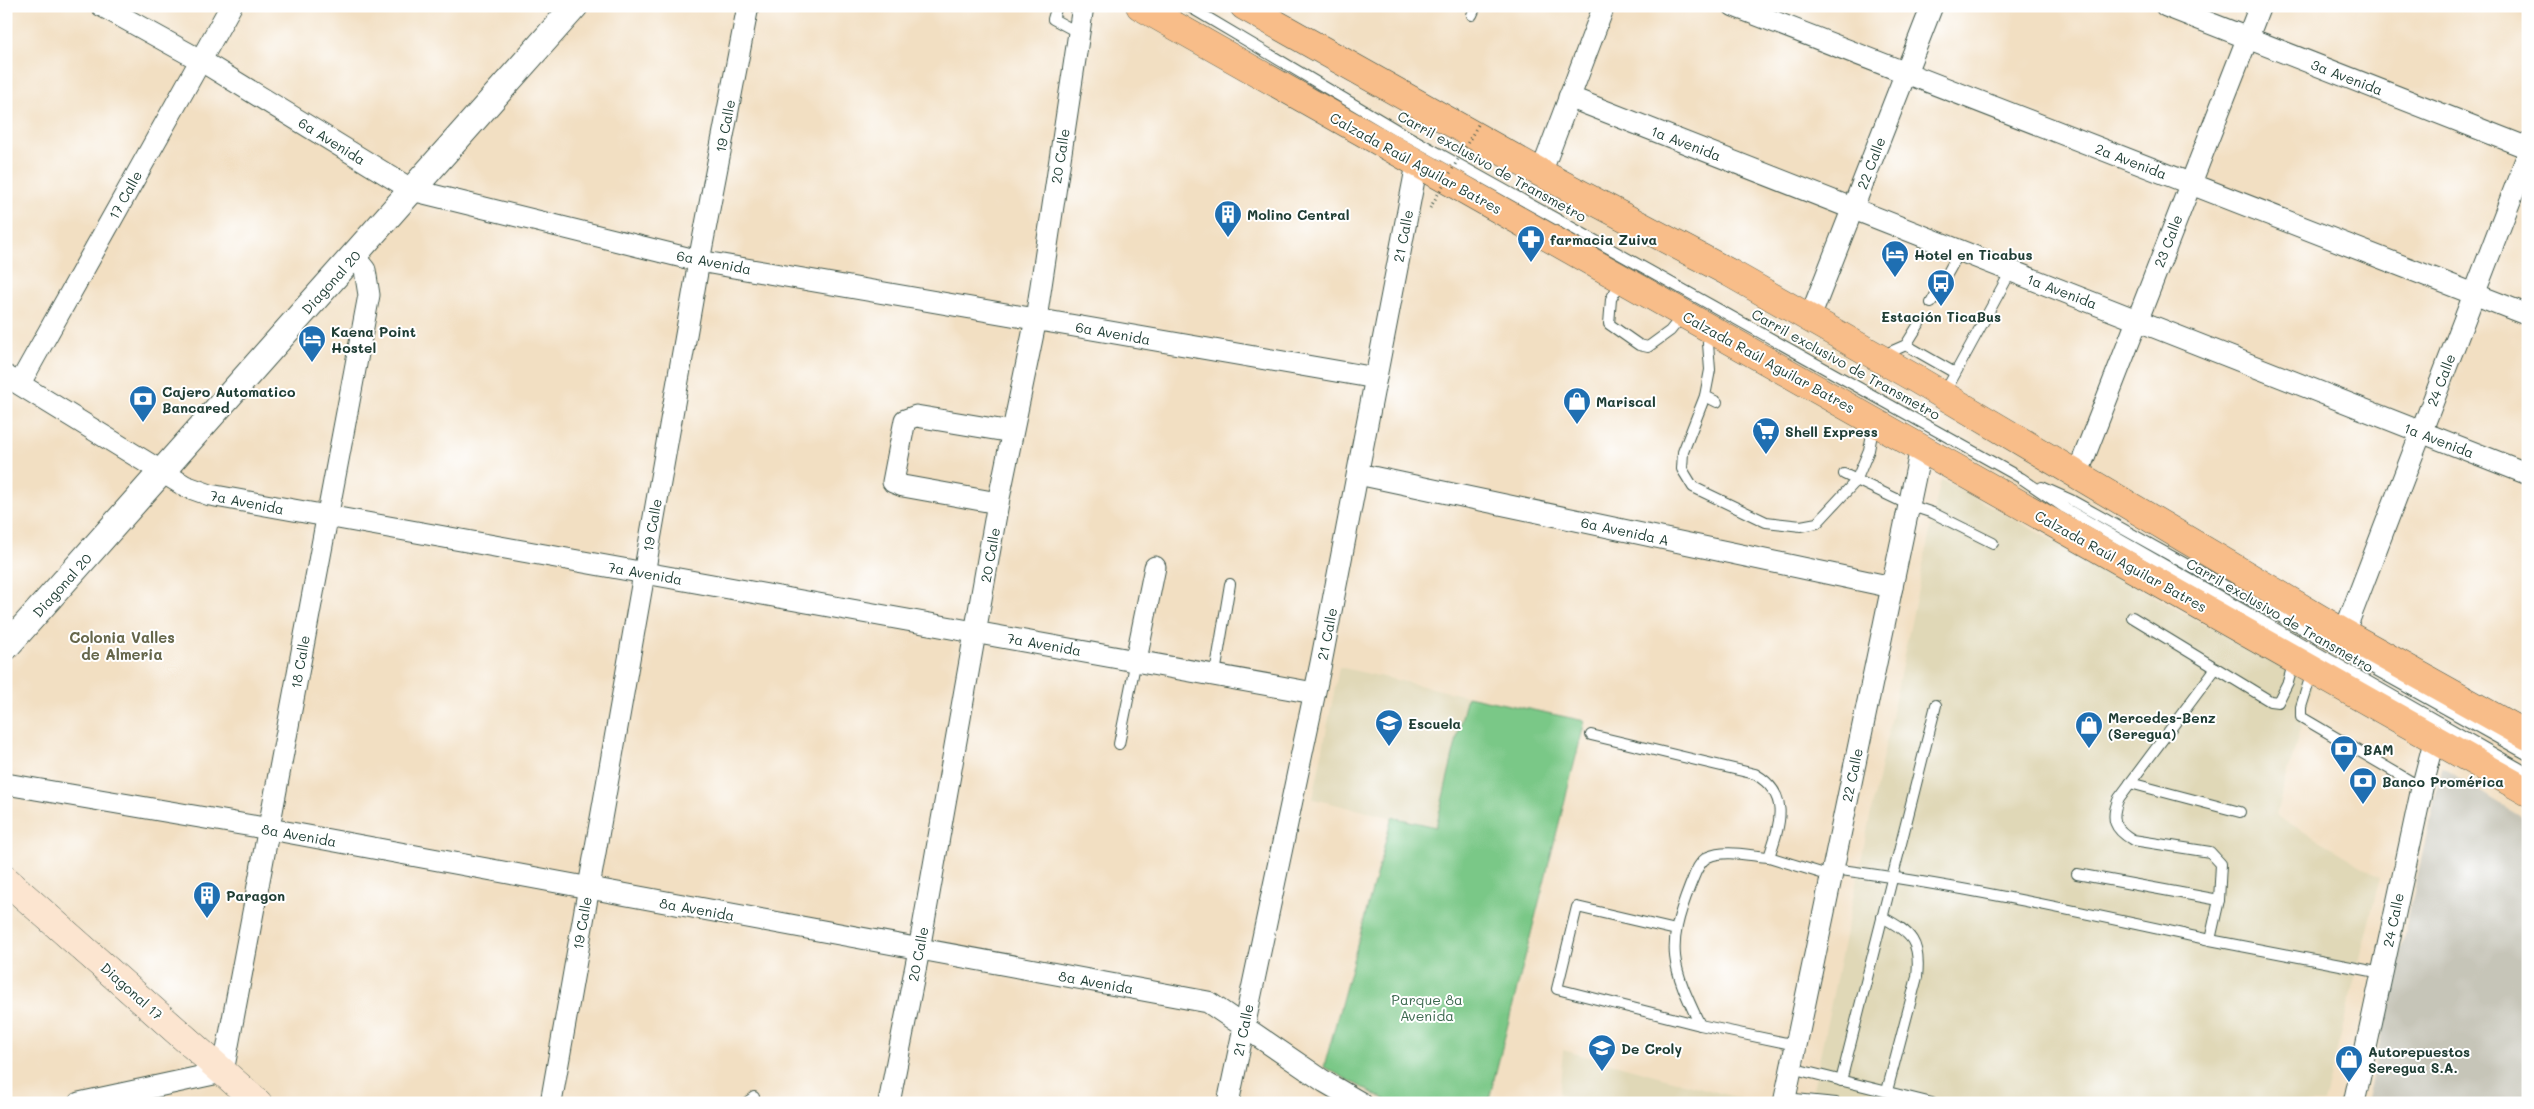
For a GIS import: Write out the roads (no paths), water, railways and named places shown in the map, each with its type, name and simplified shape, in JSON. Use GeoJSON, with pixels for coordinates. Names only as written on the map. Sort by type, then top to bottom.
{"type":"FeatureCollection","features":[{"type":"Feature","properties":{"kind":"highway","name":"Calzada Raúl Aguilar Batres"},"geometry":{"type":"LineString","coordinates":[[1140,6],[2528,792]]}},
{"type":"Feature","properties":{"kind":"highway"},"geometry":{"type":"LineString","coordinates":[[1261,11],[1541,173],[1730,273],[1877,357],[1949,384],[2077,475],[2344,633],[2528,736]]}},
{"type":"Feature","properties":{"kind":"main road","name":"Diagonal 17"},"geometry":{"type":"LineString","coordinates":[[6,880],[258,1103]]}},
{"type":"Feature","properties":{"kind":"street","name":"6a Avenida"},"geometry":{"type":"LineString","coordinates":[[102,6],[200,60],[412,190],[699,261],[1376,378]]}},
{"type":"Feature","properties":{"kind":"street","name":"17 Calle"},"geometry":{"type":"LineString","coordinates":[[13,379],[231,6]]}},
{"type":"Feature","properties":{"kind":"street","name":"Diagonal 20"},"geometry":{"type":"LineString","coordinates":[[6,647],[575,6]]}},
{"type":"Feature","properties":{"kind":"street","name":"19 Calle"},"geometry":{"type":"LineString","coordinates":[[551,1103],[699,261],[748,6]]}},
{"type":"Feature","properties":{"kind":"street","name":"20 Calle"},"geometry":{"type":"LineString","coordinates":[[889,1103],[977,632],[998,503],[1036,319],[1083,6]]}},
{"type":"Feature","properties":{"kind":"street"},"geometry":{"type":"LineString","coordinates":[[1541,173],[1604,6]]}},
{"type":"Feature","properties":{"kind":"street","name":"2a Avenida"},"geometry":{"type":"LineString","coordinates":[[1734,6],[2528,315]]}},
{"type":"Feature","properties":{"kind":"street","name":"22 Calle"},"geometry":{"type":"LineString","coordinates":[[1810,320],[1932,6]]}},
{"type":"Feature","properties":{"kind":"street","name":"3a Avenida"},"geometry":{"type":"LineString","coordinates":[[2166,6],[2528,148]]}},
{"type":"Feature","properties":{"kind":"street","name":"23 Calle"},"geometry":{"type":"LineString","coordinates":[[2077,475],[2260,6]]}},
{"type":"Feature","properties":{"kind":"street","name":"1a Avenida"},"geometry":{"type":"LineString","coordinates":[[1569,97],[2528,474]]}},
{"type":"Feature","properties":{"kind":"street","name":"24 Calle"},"geometry":{"type":"LineString","coordinates":[[2344,633],[2528,154]]}},
{"type":"Feature","properties":{"kind":"street","name":"21 Calle"},"geometry":{"type":"LineString","coordinates":[[1228,1103],[1314,693],[1417,164]]}},
{"type":"Feature","properties":{"kind":"street","name":"18 Calle"},"geometry":{"type":"LineString","coordinates":[[223,1072],[369,295],[365,270],[354,256]]}},
{"type":"Feature","properties":{"kind":"street","name":"7a Avenida"},"geometry":{"type":"LineString","coordinates":[[13,379],[197,492],[327,517],[1314,693]]}},
{"type":"Feature","properties":{"kind":"street"},"geometry":{"type":"LineString","coordinates":[[998,503],[903,486],[893,482],[905,420],[916,416],[1012,432]]}},
{"type":"Feature","properties":{"kind":"street","name":"22 Calle"},"geometry":{"type":"LineString","coordinates":[[1784,1100],[1921,448]]}},
{"type":"Feature","properties":{"kind":"street","name":"6a Avenida A"},"geometry":{"type":"LineString","coordinates":[[1358,474],[1892,587]]}},
{"type":"Feature","properties":{"kind":"street"},"geometry":{"type":"LineString","coordinates":[[1136,660],[1154,567]]}},
{"type":"Feature","properties":{"kind":"street","name":"24 Calle"},"geometry":{"type":"LineString","coordinates":[[2354,1103],[2422,788],[2435,738]]}},
{"type":"Feature","properties":{"kind":"street","name":"8a Avenida"},"geometry":{"type":"LineString","coordinates":[[6,784],[270,829],[1208,1002],[1325,1082],[1361,1103]]}},
{"type":"Feature","properties":{"kind":"street"},"geometry":{"type":"LineString","coordinates":[[79,1103],[223,1072]]}},
{"type":"Feature","properties":{"kind":"lane"},"geometry":{"type":"LineString","coordinates":[[1058,6],[1054,20],[1079,33]]}},
{"type":"Feature","properties":{"kind":"lane","name":"Carril exclusivo de Transmetro"},"geometry":{"type":"LineString","coordinates":[[1188,6],[1397,130],[2021,478],[2065,508],[2528,772]]}},
{"type":"Feature","properties":{"kind":"lane"},"geometry":{"type":"LineString","coordinates":[[1931,303],[1960,251]]}},
{"type":"Feature","properties":{"kind":"lane"},"geometry":{"type":"LineString","coordinates":[[1906,345],[1949,384],[2011,271]]}},
{"type":"Feature","properties":{"kind":"lane"},"geometry":{"type":"LineString","coordinates":[[1622,279],[1611,300],[1610,324],[1639,345],[1648,347],[1670,331],[1695,321],[1710,370],[1705,396],[1683,452],[1682,469],[1694,487],[1766,522],[1801,526],[1817,523],[1856,481],[1869,450],[1875,422]]}},
{"type":"Feature","properties":{"kind":"lane"},"geometry":{"type":"LineString","coordinates":[[1877,357],[1906,345],[1919,324]]}},
{"type":"Feature","properties":{"kind":"lane"},"geometry":{"type":"LineString","coordinates":[[1705,396],[1717,402]]}},
{"type":"Feature","properties":{"kind":"lane"},"geometry":{"type":"LineString","coordinates":[[1844,474],[1909,505],[1933,513],[1993,544]]}},
{"type":"Feature","properties":{"kind":"lane","name":"Carril exclusivo de Transmetro"},"geometry":{"type":"LineString","coordinates":[[2021,478],[2071,500],[2528,755]]}},
{"type":"Feature","properties":{"kind":"lane"},"geometry":{"type":"LineString","coordinates":[[1215,674],[1230,584]]}},
{"type":"Feature","properties":{"kind":"lane"},"geometry":{"type":"LineString","coordinates":[[2132,617],[2270,701],[2278,702],[2288,682],[2304,665]]}},
{"type":"Feature","properties":{"kind":"lane"},"geometry":{"type":"LineString","coordinates":[[1119,744],[1136,660]]}},
{"type":"Feature","properties":{"kind":"lane"},"geometry":{"type":"LineString","coordinates":[[2304,665],[2301,717],[2422,788]]}},
{"type":"Feature","properties":{"kind":"lane"},"geometry":{"type":"LineString","coordinates":[[2210,940],[2219,900],[2220,864],[2210,852],[2133,840],[2122,834],[2116,826],[2114,810],[2119,798],[2216,668]]}},
{"type":"Feature","properties":{"kind":"lane"},"geometry":{"type":"LineString","coordinates":[[1841,1080],[1936,705]]}},
{"type":"Feature","properties":{"kind":"lane"},"geometry":{"type":"LineString","coordinates":[[1591,735],[1755,774],[1768,782],[1781,809],[1769,857]]}},
{"type":"Feature","properties":{"kind":"lane"},"geometry":{"type":"LineString","coordinates":[[2130,783],[2240,812]]}},
{"type":"Feature","properties":{"kind":"lane"},"geometry":{"type":"LineString","coordinates":[[1700,1024],[1675,967],[1673,948],[1678,914],[1697,868],[1707,857],[1726,853],[1769,857],[1832,873],[1892,877],[2382,973]]}},
{"type":"Feature","properties":{"kind":"lane"},"geometry":{"type":"LineString","coordinates":[[2077,874],[2219,900]]}},
{"type":"Feature","properties":{"kind":"lane"},"geometry":{"type":"LineString","coordinates":[[1676,930],[1577,907],[1557,989],[1796,1045]]}},
{"type":"Feature","properties":{"kind":"lane"},"geometry":{"type":"LineString","coordinates":[[1882,917],[1905,930],[1913,939],[1919,958],[1917,977],[1887,1091]]}},
{"type":"Feature","properties":{"kind":"lane"},"geometry":{"type":"LineString","coordinates":[[1791,1068],[1927,1102]]}},
{"type":"Feature","properties":{"kind":"lane"},"geometry":{"type":"LineString","coordinates":[[1784,1100],[1836,1103]]}},
{"type":"Feature","properties":{"kind":"place","name":"Molino Central"},"geometry":{"type":"Point","coordinates":[1228,238]}},
{"type":"Feature","properties":{"kind":"place","name":"farmacia Zuiva"},"geometry":{"type":"Point","coordinates":[1531,263]}},
{"type":"Feature","properties":{"kind":"place","name":"Hotel en Ticabus"},"geometry":{"type":"Point","coordinates":[1895,278]}},
{"type":"Feature","properties":{"kind":"place","name":"Estación TicaBus"},"geometry":{"type":"Point","coordinates":[1941,307]}},
{"type":"Feature","properties":{"kind":"place","name":"Kaena Point Hostel"},"geometry":{"type":"Point","coordinates":[312,363]}},
{"type":"Feature","properties":{"kind":"place","name":"Cajero Automatico Bancared"},"geometry":{"type":"Point","coordinates":[143,423]}},
{"type":"Feature","properties":{"kind":"place","name":"Mariscal"},"geometry":{"type":"Point","coordinates":[1577,425]}},
{"type":"Feature","properties":{"kind":"place","name":"Shell Express"},"geometry":{"type":"Point","coordinates":[1766,455]}},
{"type":"Feature","properties":{"kind":"place","name":"Escuela"},"geometry":{"type":"Point","coordinates":[1389,747]}},
{"type":"Feature","properties":{"kind":"place","name":"Mercedes-Benz (Seregua)"},"geometry":{"type":"Point","coordinates":[2089,749]}},
{"type":"Feature","properties":{"kind":"place","name":"BAM"},"geometry":{"type":"Point","coordinates":[2344,773]}},
{"type":"Feature","properties":{"kind":"place","name":"Banco Promérica"},"geometry":{"type":"Point","coordinates":[2363,805]}},
{"type":"Feature","properties":{"kind":"place","name":"Paragon"},"geometry":{"type":"Point","coordinates":[207,919]}},
{"type":"Feature","properties":{"kind":"place","name":"De Croly"},"geometry":{"type":"Point","coordinates":[1602,1072]}},
{"type":"Feature","properties":{"kind":"place","name":"Autorepuestos Seregua S.A."},"geometry":{"type":"Point","coordinates":[2349,1083]}},
{"type":"Feature","properties":{"kind":"district","name":"Colonia Valles de Almeria"},"geometry":{"type":"Point","coordinates":[122,646]}},
{"type":"Feature","properties":{"kind":"park label","name":"Parque 8a Avenida"},"geometry":{"type":"Point","coordinates":[1427,1008]}}]}
